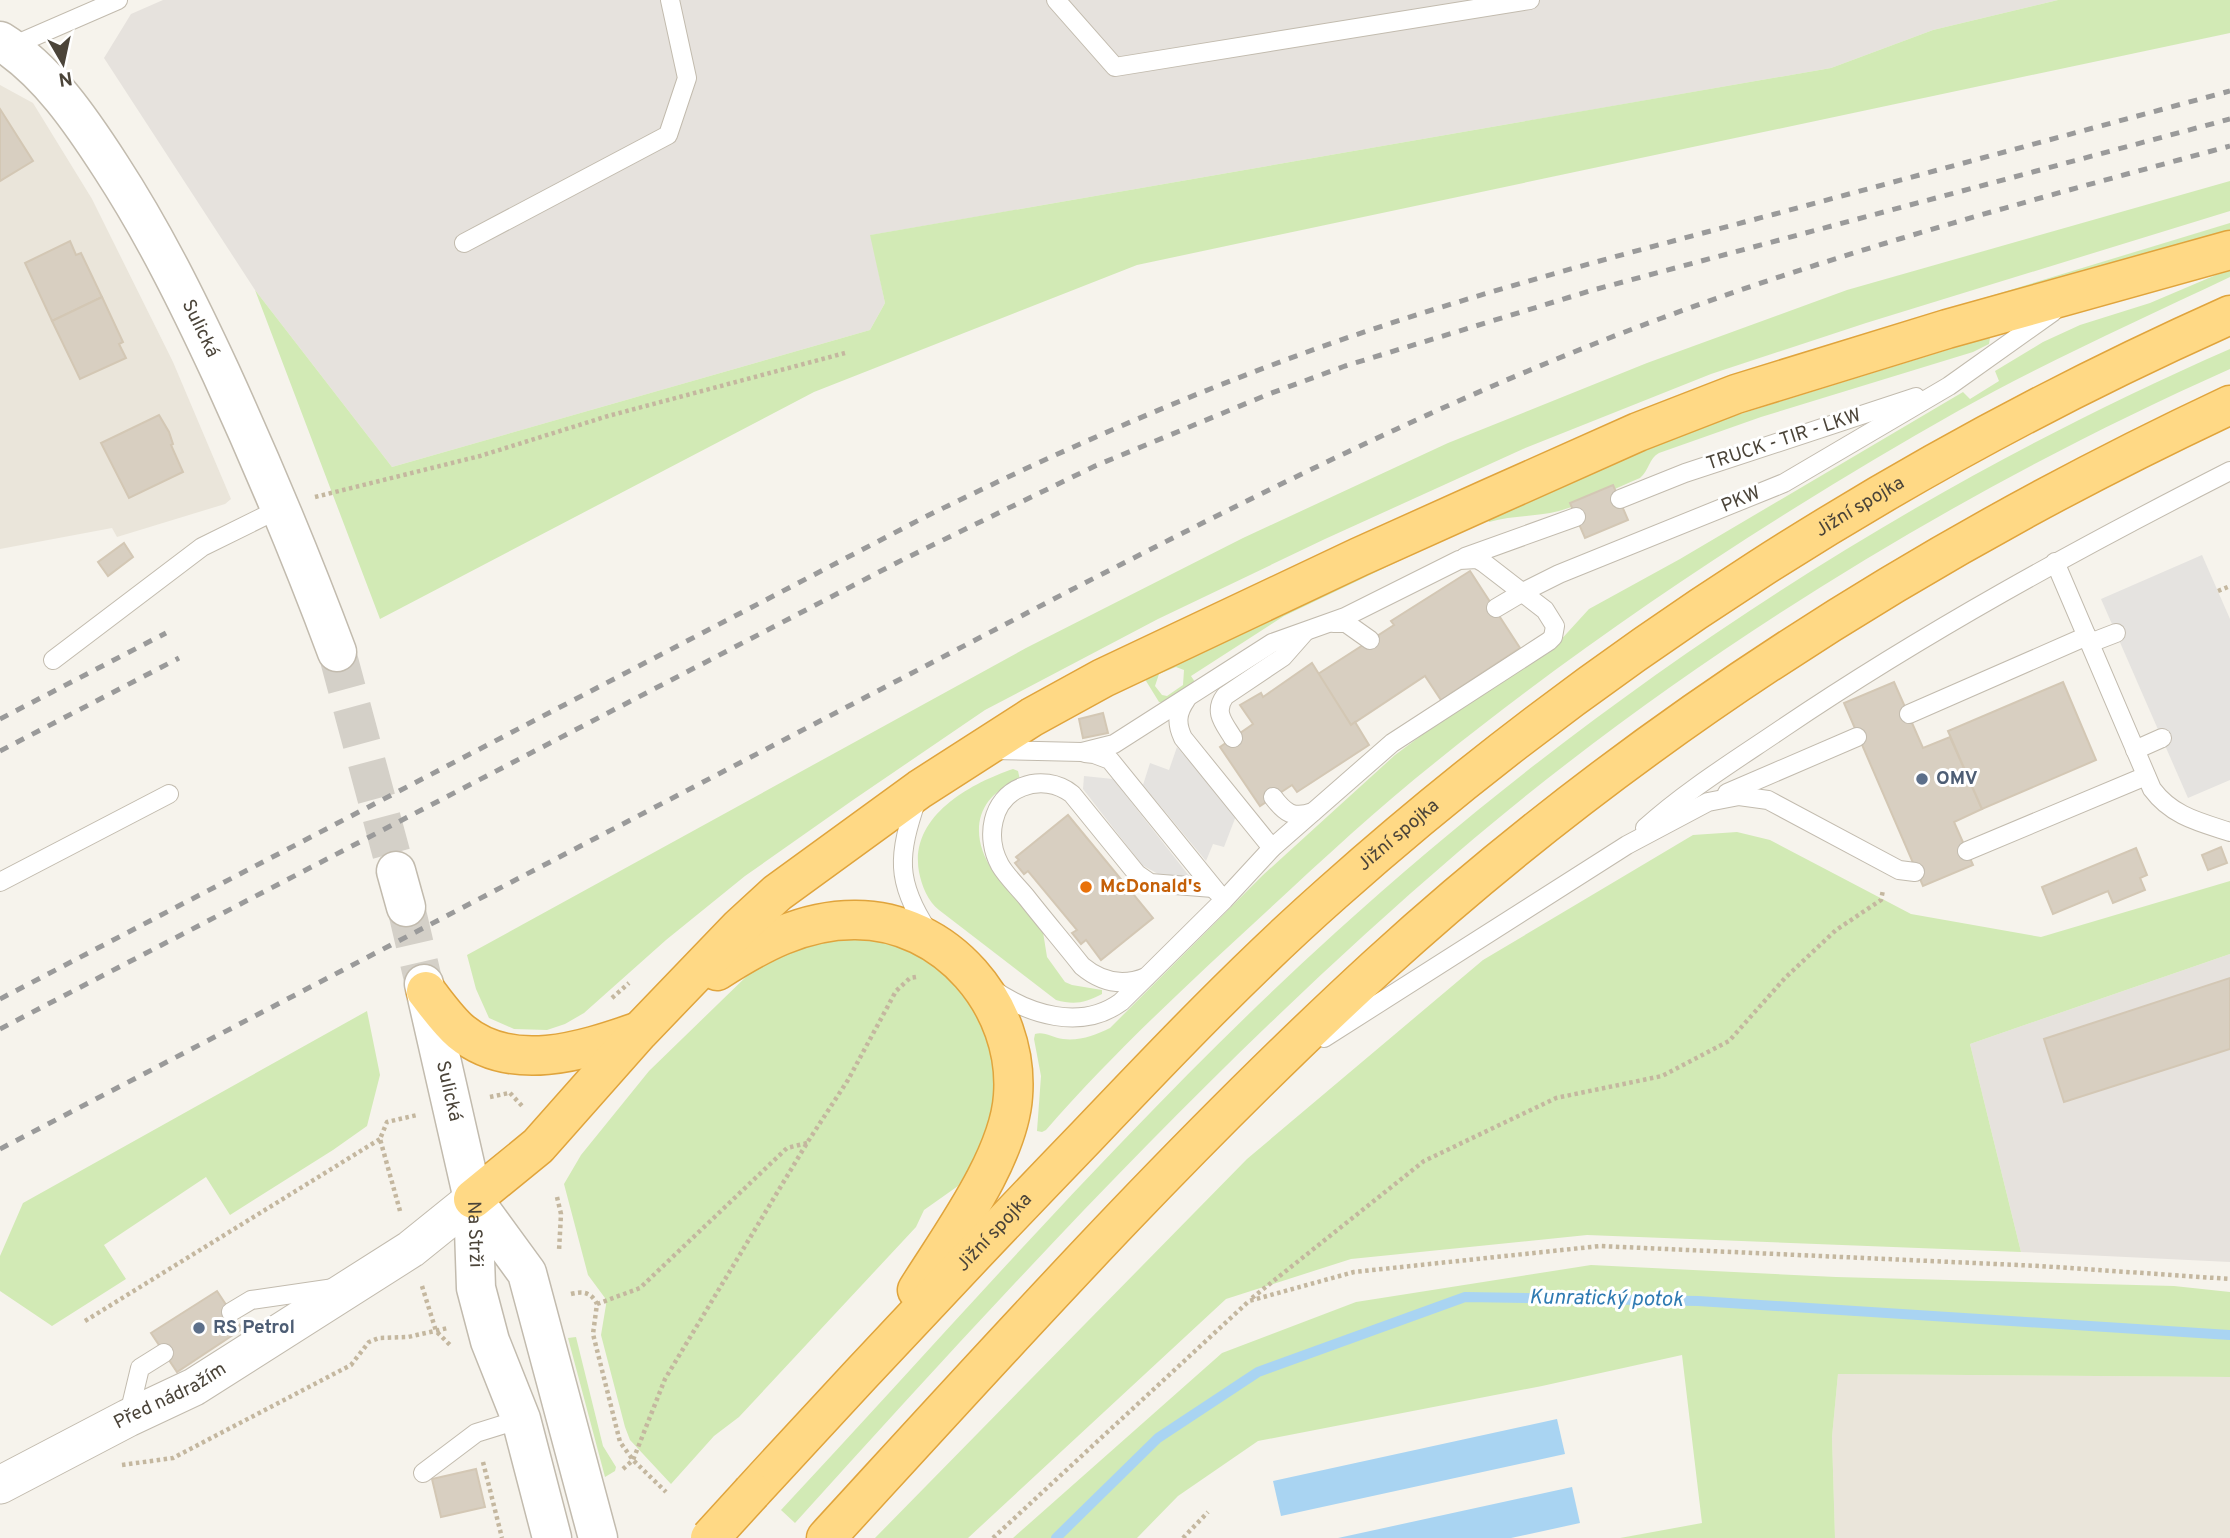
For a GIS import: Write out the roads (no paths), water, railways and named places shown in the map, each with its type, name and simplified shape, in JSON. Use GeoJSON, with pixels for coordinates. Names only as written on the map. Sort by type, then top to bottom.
{"type":"FeatureCollection","features":[{"type":"Feature","properties":{"kind":"highway"},"geometry":{"type":"LineString","coordinates":[[473,1199],[538,1146],[667,1002],[740,927],[777,894],[920,789],[1032,717],[1103,678],[1359,557],[1638,432],[1736,394],[1947,329],[2230,250]]}},
{"type":"Feature","properties":{"kind":"highway","name":"Jižní spojka"},"geometry":{"type":"LineString","coordinates":[[710,1538],[879,1354],[1160,1060],[1252,967],[1330,894],[1425,813],[1522,735],[1669,629],[1843,516],[1942,458],[2053,399],[2230,315]]}},
{"type":"Feature","properties":{"kind":"highway"},"geometry":{"type":"LineString","coordinates":[[826,1538],[1055,1290],[1259,1079],[1380,965],[1483,875],[1590,790],[1700,708],[1814,632],[1931,560],[2037,501],[2230,405]]}},
{"type":"Feature","properties":{"kind":"highway"},"geometry":{"type":"LineString","coordinates":[[667,1002],[754,947],[792,930],[853,920],[871,920],[908,930],[930,961],[975,976],[995,1012],[1010,1054],[1013,1097],[1010,1115],[1003,1140],[988,1173],[879,1354]]}},
{"type":"Feature","properties":{"kind":"highway"},"geometry":{"type":"LineString","coordinates":[[425,987],[453,1025],[464,1034],[494,1051],[511,1055],[569,1052],[639,1032]]}},
{"type":"Feature","properties":{"kind":"street","name":"Sulická"},"geometry":{"type":"LineString","coordinates":[[3,47],[65,102],[95,142],[145,221],[203,334],[281,508],[337,652]]}},
{"type":"Feature","properties":{"kind":"street","name":"Sulická"},"geometry":{"type":"LineString","coordinates":[[425,987],[473,1199]]}},
{"type":"Feature","properties":{"kind":"street","name":"Před nádražím"},"geometry":{"type":"LineString","coordinates":[[0,1485],[194,1387],[411,1249],[473,1199]]}},
{"type":"Feature","properties":{"kind":"street","name":"Na Strži"},"geometry":{"type":"LineString","coordinates":[[473,1199],[477,1288],[490,1341],[521,1419],[552,1538]]}},
{"type":"Feature","properties":{"kind":"street","name":"Na Strži"},"geometry":{"type":"LineString","coordinates":[[473,1199],[527,1273],[598,1538]]}},
{"type":"Feature","properties":{"kind":"lane"},"geometry":{"type":"LineString","coordinates":[[3,47],[118,0]]}},
{"type":"Feature","properties":{"kind":"lane"},"geometry":{"type":"LineString","coordinates":[[464,243],[668,135],[687,78],[670,0]]}},
{"type":"Feature","properties":{"kind":"lane"},"geometry":{"type":"LineString","coordinates":[[1056,0],[1115,67],[1530,0]]}},
{"type":"Feature","properties":{"kind":"lane"},"geometry":{"type":"LineString","coordinates":[[1949,386],[2079,294]]}},
{"type":"Feature","properties":{"kind":"lane","name":"TRUCK - TIR - LKW"},"geometry":{"type":"LineString","coordinates":[[1620,499],[1685,472],[1949,386]]}},
{"type":"Feature","properties":{"kind":"lane","name":"PKW"},"geometry":{"type":"LineString","coordinates":[[1496,608],[1559,574],[1784,483],[1949,386]]}},
{"type":"Feature","properties":{"kind":"lane"},"geometry":{"type":"LineString","coordinates":[[1627,845],[1671,804],[1924,638],[2055,562],[2230,471]]}},
{"type":"Feature","properties":{"kind":"lane"},"geometry":{"type":"LineString","coordinates":[[53,660],[202,547],[281,508]]}},
{"type":"Feature","properties":{"kind":"lane"},"geometry":{"type":"LineString","coordinates":[[1082,752],[1114,744],[1272,643],[1345,617],[1459,560],[1576,517]]}},
{"type":"Feature","properties":{"kind":"lane"},"geometry":{"type":"LineString","coordinates":[[975,976],[1012,1001],[1048,1015],[1065,1018],[1100,1015],[1111,1009],[1146,977],[1218,894],[1392,743],[1549,641],[1555,631],[1550,615],[1477,559],[1459,560]]}},
{"type":"Feature","properties":{"kind":"lane"},"geometry":{"type":"LineString","coordinates":[[2055,562],[2152,789],[2174,811],[2186,818],[2230,832]]}},
{"type":"Feature","properties":{"kind":"lane"},"geometry":{"type":"LineString","coordinates":[[1329,623],[1346,624],[1370,640]]}},
{"type":"Feature","properties":{"kind":"lane"},"geometry":{"type":"LineString","coordinates":[[1233,738],[1220,717],[1219,706],[1222,701],[1287,654],[1299,636],[1308,630]]}},
{"type":"Feature","properties":{"kind":"lane"},"geometry":{"type":"LineString","coordinates":[[1909,714],[2089,640],[2116,633]]}},
{"type":"Feature","properties":{"kind":"lane"},"geometry":{"type":"LineString","coordinates":[[1186,700],[1181,706],[1178,722],[1183,738],[1272,848]]}},
{"type":"Feature","properties":{"kind":"lane"},"geometry":{"type":"LineString","coordinates":[[1259,1079],[1627,845],[1708,802],[1857,737]]}},
{"type":"Feature","properties":{"kind":"lane"},"geometry":{"type":"LineString","coordinates":[[2135,750],[2162,738]]}},
{"type":"Feature","properties":{"kind":"lane"},"geometry":{"type":"LineString","coordinates":[[982,750],[1082,752],[1110,760],[1218,894]]}},
{"type":"Feature","properties":{"kind":"lane"},"geometry":{"type":"LineString","coordinates":[[1967,851],[2146,776]]}},
{"type":"Feature","properties":{"kind":"lane"},"geometry":{"type":"LineString","coordinates":[[1146,977],[1122,983],[1106,981],[1093,975],[1000,865],[991,831],[992,822],[1004,799],[1013,791],[1037,783],[1063,787],[1072,794],[1137,874],[1150,883],[1218,894]]}},
{"type":"Feature","properties":{"kind":"lane"},"geometry":{"type":"LineString","coordinates":[[920,789],[904,838],[905,883],[913,908],[929,933],[930,961]]}},
{"type":"Feature","properties":{"kind":"lane"},"geometry":{"type":"LineString","coordinates":[[0,882],[169,794]]}},
{"type":"Feature","properties":{"kind":"lane"},"geometry":{"type":"LineString","coordinates":[[1708,802],[1739,796],[1769,800],[1888,865],[1915,872]]}},
{"type":"Feature","properties":{"kind":"lane"},"geometry":{"type":"LineString","coordinates":[[1273,797],[1289,814],[1304,816],[1313,812]]}},
{"type":"Feature","properties":{"kind":"lane"},"geometry":{"type":"LineString","coordinates":[[231,1312],[251,1300],[351,1285]]}},
{"type":"Feature","properties":{"kind":"lane"},"geometry":{"type":"LineString","coordinates":[[128,1418],[139,1368],[164,1353]]}},
{"type":"Feature","properties":{"kind":"lane"},"geometry":{"type":"LineString","coordinates":[[423,1473],[476,1433],[521,1419]]}},
{"type":"Feature","properties":{"kind":"water"},"geometry":{"type":"Polygon","coordinates":[[[1557,1419],[1565,1454],[1281,1516],[1273,1481],[1557,1419]]]}},
{"type":"Feature","properties":{"kind":"water"},"geometry":{"type":"Polygon","coordinates":[[[1572,1487],[1580,1523],[1511,1538],[1338,1538],[1572,1487]]]}},
{"type":"Feature","properties":{"kind":"waterway","name":"Kunratický potok"},"geometry":{"type":"LineString","coordinates":[[1056,1538],[1158,1438],[1258,1372],[1465,1297],[1698,1301],[2230,1335]]}},
{"type":"Feature","properties":{"kind":"tunnel"},"geometry":{"type":"LineString","coordinates":[[337,652],[396,871]]}},
{"type":"Feature","properties":{"kind":"tunnel"},"geometry":{"type":"LineString","coordinates":[[406,907],[424,984]]}},
{"type":"Feature","properties":{"kind":"railway"},"geometry":{"type":"LineString","coordinates":[[0,999],[921,519],[1023,470],[1177,402],[1335,342],[1498,290],[2230,91]]}},
{"type":"Feature","properties":{"kind":"railway"},"geometry":{"type":"LineString","coordinates":[[0,1029],[904,559],[1095,466],[1269,394],[1345,366],[1593,290],[2230,119]]}},
{"type":"Feature","properties":{"kind":"railway"},"geometry":{"type":"LineString","coordinates":[[0,1149],[1071,590],[1289,480],[1436,411],[1586,347],[1802,269],[1944,226],[2230,146]]}},
{"type":"Feature","properties":{"kind":"railway"},"geometry":{"type":"LineString","coordinates":[[0,719],[166,633]]}},
{"type":"Feature","properties":{"kind":"railway"},"geometry":{"type":"LineString","coordinates":[[0,751],[179,658]]}},
{"type":"Feature","properties":{"kind":"place","name":"OMV"},"geometry":{"type":"Point","coordinates":[1922,779]}},
{"type":"Feature","properties":{"kind":"place","name":"McDonald's"},"geometry":{"type":"Point","coordinates":[1086,887]}},
{"type":"Feature","properties":{"kind":"place","name":"RS Petrol"},"geometry":{"type":"Point","coordinates":[199,1328]}}]}
